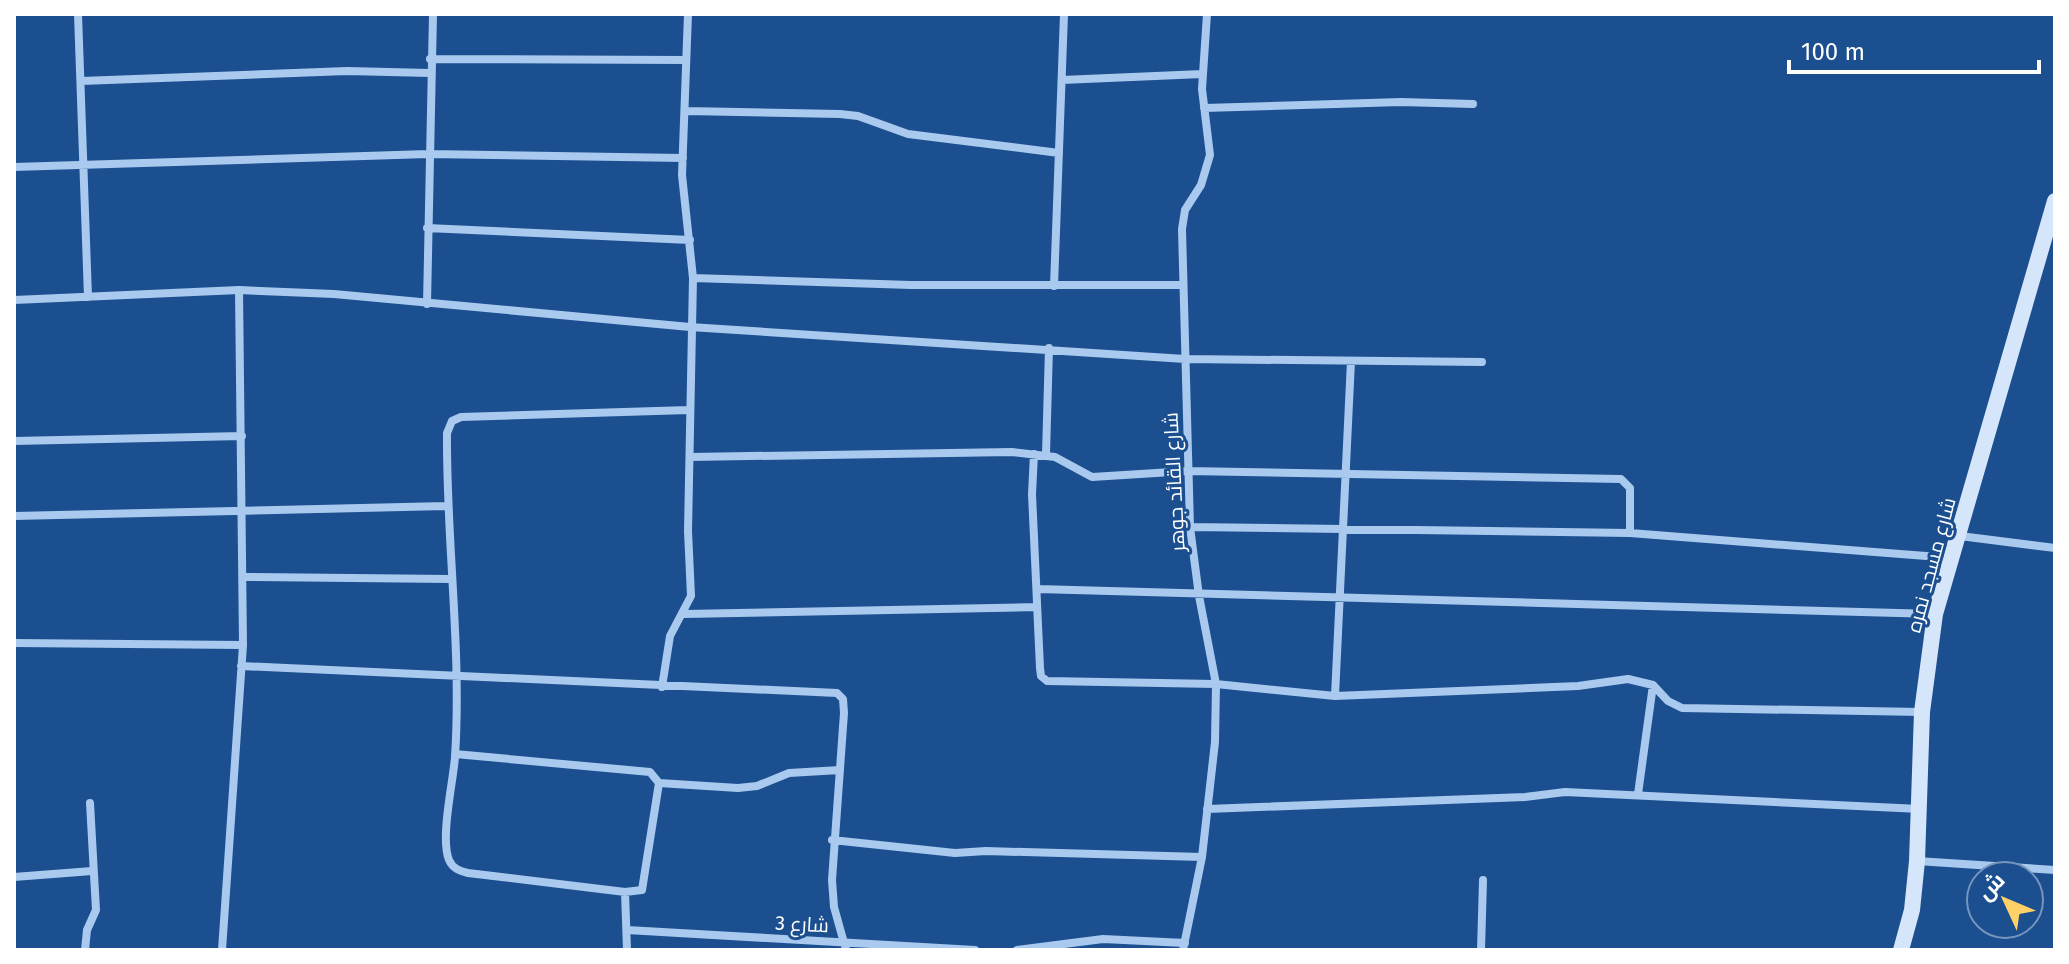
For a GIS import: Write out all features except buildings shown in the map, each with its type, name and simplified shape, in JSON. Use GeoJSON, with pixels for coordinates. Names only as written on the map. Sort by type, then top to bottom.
{"type":"FeatureCollection","features":[{"type":"Feature","properties":{"kind":"street"},"geometry":{"type":"LineString","coordinates":[[78,14],[88,297]]}},
{"type":"Feature","properties":{"kind":"street"},"geometry":{"type":"LineString","coordinates":[[427,304],[433,14]]}},
{"type":"Feature","properties":{"kind":"street"},"geometry":{"type":"LineString","coordinates":[[662,687],[670,636],[691,596],[689,410],[693,278],[684,206],[683,158],[688,14]]}},
{"type":"Feature","properties":{"kind":"street"},"geometry":{"type":"LineString","coordinates":[[1054,286],[1064,14]]}},
{"type":"Feature","properties":{"kind":"street","name":"شارع القائد جوهر"},"geometry":{"type":"LineString","coordinates":[[1184,947],[1202,857],[1215,742],[1216,684],[1190,527],[1182,219],[1208,171],[1210,155],[1202,74],[1207,14]]}},
{"type":"Feature","properties":{"kind":"street"},"geometry":{"type":"LineString","coordinates":[[430,59],[686,60]]}},
{"type":"Feature","properties":{"kind":"street"},"geometry":{"type":"LineString","coordinates":[[81,81],[347,71],[430,73]]}},
{"type":"Feature","properties":{"kind":"street"},"geometry":{"type":"LineString","coordinates":[[1062,80],[1202,74]]}},
{"type":"Feature","properties":{"kind":"street"},"geometry":{"type":"LineString","coordinates":[[1204,108],[1401,102],[1473,104]]}},
{"type":"Feature","properties":{"kind":"street"},"geometry":{"type":"LineString","coordinates":[[686,111],[858,116],[908,134],[1059,153]]}},
{"type":"Feature","properties":{"kind":"street"},"geometry":{"type":"LineString","coordinates":[[14,167],[83,162],[428,154],[683,158]]}},
{"type":"Feature","properties":{"kind":"street","name":"شارع مسجد نمره"},"geometry":{"type":"LineString","coordinates":[[1901,950],[1912,910],[1917,861],[1922,712],[1935,614],[2055,203]]}},
{"type":"Feature","properties":{"kind":"street"},"geometry":{"type":"LineString","coordinates":[[427,228],[690,240]]}},
{"type":"Feature","properties":{"kind":"street"},"geometry":{"type":"LineString","coordinates":[[693,278],[1054,286],[1183,285]]}},
{"type":"Feature","properties":{"kind":"street"},"geometry":{"type":"LineString","coordinates":[[222,950],[243,645],[239,290]]}},
{"type":"Feature","properties":{"kind":"street"},"geometry":{"type":"LineString","coordinates":[[14,300],[239,290],[334,294],[690,327],[1185,359],[1482,362]]}},
{"type":"Feature","properties":{"kind":"street"},"geometry":{"type":"LineString","coordinates":[[1046,454],[1049,348]]}},
{"type":"Feature","properties":{"kind":"street"},"geometry":{"type":"LineString","coordinates":[[1335,696],[1351,361]]}},
{"type":"Feature","properties":{"kind":"street"},"geometry":{"type":"LineString","coordinates":[[659,783],[644,886],[638,893],[468,873],[453,867],[447,842],[455,754],[455,674],[446,506],[447,433],[455,419],[689,410]]}},
{"type":"Feature","properties":{"kind":"street"},"geometry":{"type":"LineString","coordinates":[[14,441],[242,436]]}},
{"type":"Feature","properties":{"kind":"street"},"geometry":{"type":"LineString","coordinates":[[1034,454],[1032,494],[1043,679],[1216,684],[1335,696],[1578,686],[1628,679],[1653,685],[1668,701],[1682,708],[1922,712]]}},
{"type":"Feature","properties":{"kind":"street"},"geometry":{"type":"LineString","coordinates":[[690,457],[1046,454],[1092,477],[1188,471],[1621,479],[1630,488],[1630,533]]}},
{"type":"Feature","properties":{"kind":"street"},"geometry":{"type":"LineString","coordinates":[[14,516],[446,506]]}},
{"type":"Feature","properties":{"kind":"street"},"geometry":{"type":"LineString","coordinates":[[1190,527],[1630,533],[1953,558]]}},
{"type":"Feature","properties":{"kind":"street"},"geometry":{"type":"LineString","coordinates":[[1960,536],[2055,548]]}},
{"type":"Feature","properties":{"kind":"street"},"geometry":{"type":"LineString","coordinates":[[244,577],[450,579]]}},
{"type":"Feature","properties":{"kind":"street"},"geometry":{"type":"LineString","coordinates":[[1037,589],[1199,596],[1935,614]]}},
{"type":"Feature","properties":{"kind":"street"},"geometry":{"type":"LineString","coordinates":[[684,614],[1037,607]]}},
{"type":"Feature","properties":{"kind":"street"},"geometry":{"type":"LineString","coordinates":[[14,643],[243,645]]}},
{"type":"Feature","properties":{"kind":"street"},"geometry":{"type":"LineString","coordinates":[[241,666],[837,693],[844,704],[832,840],[834,907],[845,946]]}},
{"type":"Feature","properties":{"kind":"street"},"geometry":{"type":"LineString","coordinates":[[1638,794],[1653,685]]}},
{"type":"Feature","properties":{"kind":"street"},"geometry":{"type":"LineString","coordinates":[[455,754],[646,770],[659,783],[738,788],[757,786],[789,773],[840,770]]}},
{"type":"Feature","properties":{"kind":"street"},"geometry":{"type":"LineString","coordinates":[[1207,809],[1514,798],[1565,792],[1920,809]]}},
{"type":"Feature","properties":{"kind":"street"},"geometry":{"type":"LineString","coordinates":[[85,950],[87,930],[96,910],[90,803]]}},
{"type":"Feature","properties":{"kind":"street"},"geometry":{"type":"LineString","coordinates":[[832,840],[955,853],[1202,857]]}},
{"type":"Feature","properties":{"kind":"street"},"geometry":{"type":"LineString","coordinates":[[1917,861],[2055,870]]}},
{"type":"Feature","properties":{"kind":"street"},"geometry":{"type":"LineString","coordinates":[[14,877],[92,871]]}},
{"type":"Feature","properties":{"kind":"street"},"geometry":{"type":"LineString","coordinates":[[1481,950],[1483,880]]}},
{"type":"Feature","properties":{"kind":"street"},"geometry":{"type":"LineString","coordinates":[[625,892],[627,950]]}},
{"type":"Feature","properties":{"kind":"street","name":"شارع 3"},"geometry":{"type":"LineString","coordinates":[[627,930],[845,946],[975,950]]}},
{"type":"Feature","properties":{"kind":"street"},"geometry":{"type":"LineString","coordinates":[[1017,950],[1103,939],[1184,947]]}}]}
